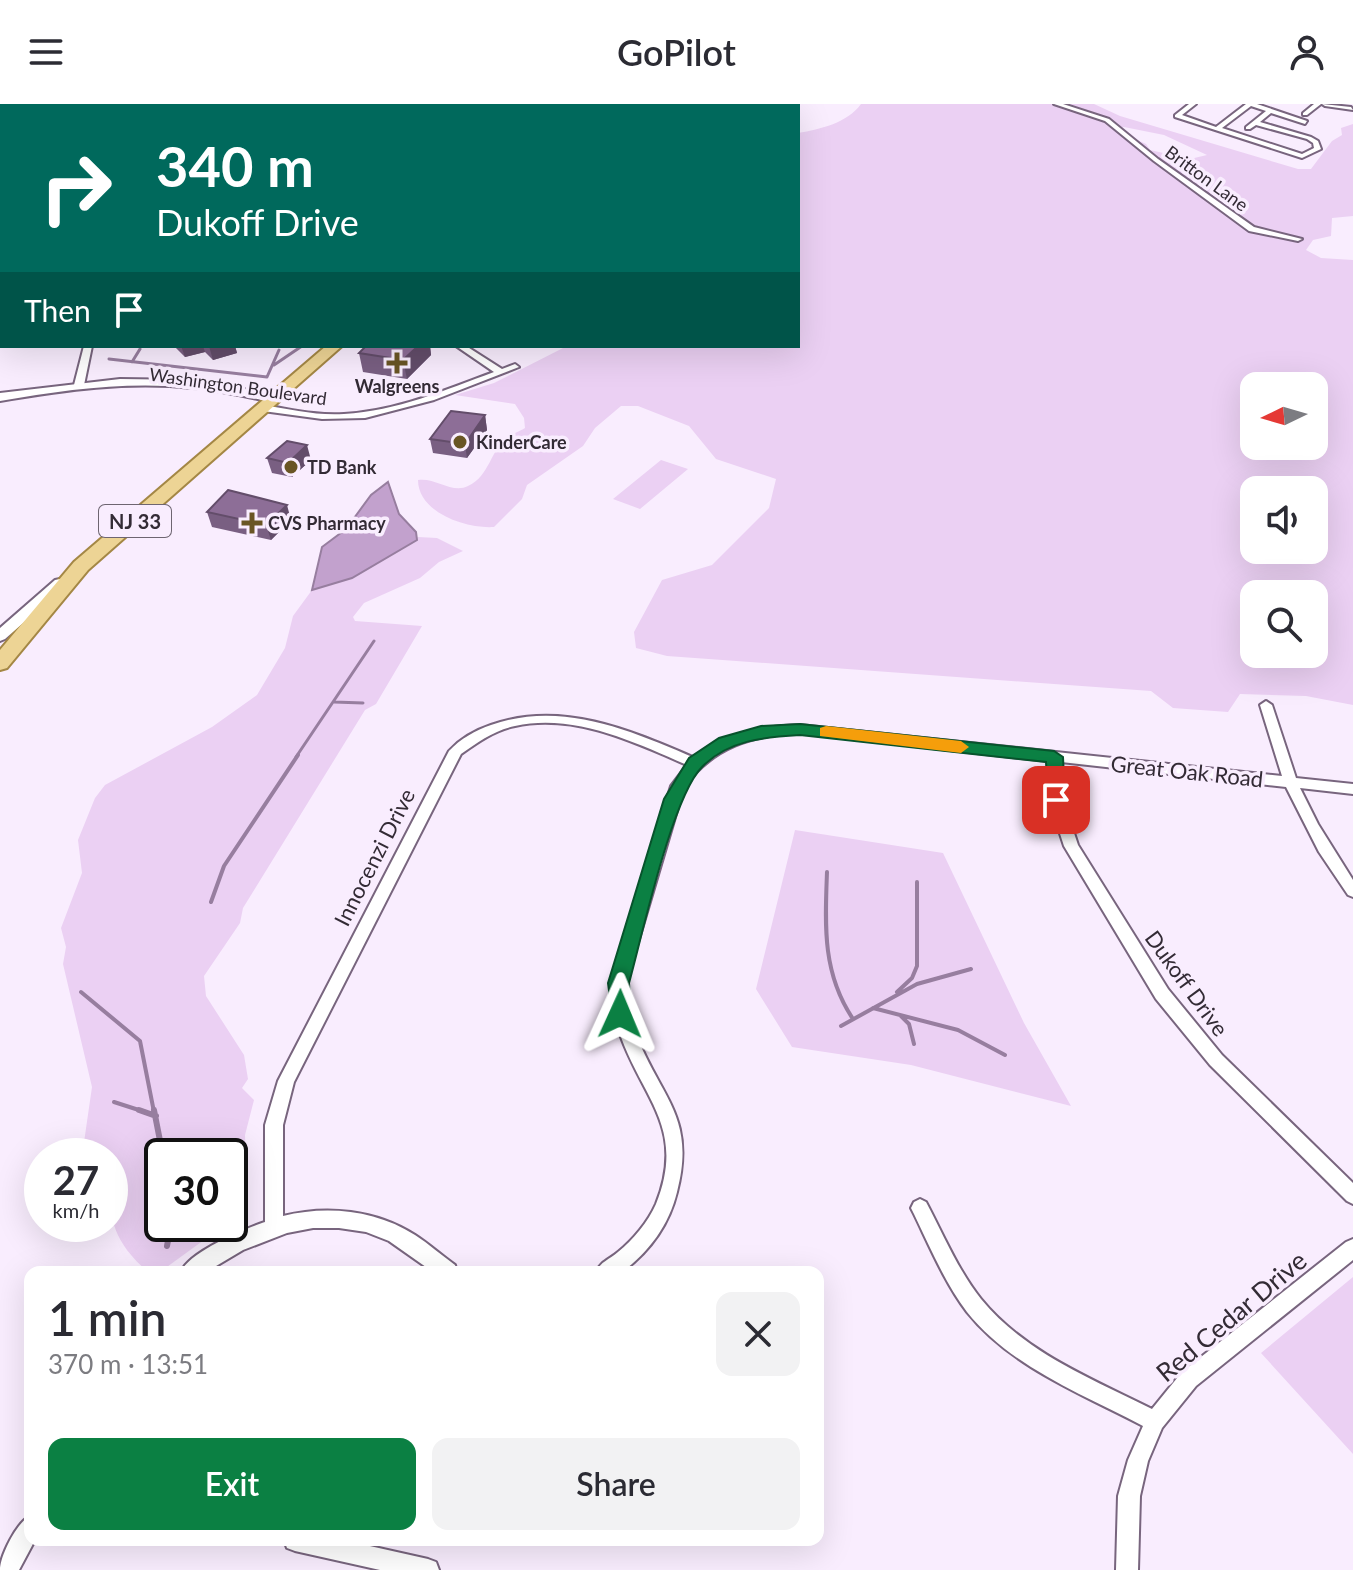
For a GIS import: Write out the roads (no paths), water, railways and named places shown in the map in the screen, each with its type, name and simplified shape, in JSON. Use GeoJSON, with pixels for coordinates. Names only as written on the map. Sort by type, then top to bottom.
{"type":"FeatureCollection","features":[{"type":"Feature","properties":{"kind":"main road","name":"NJ 33"},"geometry":{"type":"LineString","coordinates":[[0,663],[81,566],[333,348]]}},
{"type":"Feature","properties":{"kind":"street","name":"Britton Lane"},"geometry":{"type":"LineString","coordinates":[[1057,104],[1107,120],[1144,151],[1252,229],[1298,239]]}},
{"type":"Feature","properties":{"kind":"street"},"geometry":{"type":"LineString","coordinates":[[1193,104],[1177,116],[1302,156],[1318,149],[1316,142],[1258,123]]}},
{"type":"Feature","properties":{"kind":"street"},"geometry":{"type":"LineString","coordinates":[[1217,129],[1253,105],[1277,108],[1305,118],[1318,104]]}},
{"type":"Feature","properties":{"kind":"street"},"geometry":{"type":"LineString","coordinates":[[1325,104],[1352,108]]}},
{"type":"Feature","properties":{"kind":"street"},"geometry":{"type":"LineString","coordinates":[[1248,128],[1277,108]]}},
{"type":"Feature","properties":{"kind":"street"},"geometry":{"type":"LineString","coordinates":[[1341,118],[1352,108]]}},
{"type":"Feature","properties":{"kind":"street"},"geometry":{"type":"LineString","coordinates":[[83,388],[88,348]]}},
{"type":"Feature","properties":{"kind":"street"},"geometry":{"type":"LineString","coordinates":[[463,348],[501,372]]}},
{"type":"Feature","properties":{"kind":"street","name":"Washington Boulevard"},"geometry":{"type":"LineString","coordinates":[[0,397],[83,388],[156,390],[268,403],[314,417],[354,417],[399,407],[515,367]]}},
{"type":"Feature","properties":{"kind":"street","name":"Washington Boulevard"},"geometry":{"type":"LineString","coordinates":[[0,405],[66,394],[83,388]]}},
{"type":"Feature","properties":{"kind":"street"},"geometry":{"type":"LineString","coordinates":[[0,636],[81,566]]}},
{"type":"Feature","properties":{"kind":"street"},"geometry":{"type":"LineString","coordinates":[[1266,705],[1290,782],[1319,841],[1353,891]]}},
{"type":"Feature","properties":{"kind":"street","name":"Innocenzi Drive"},"geometry":{"type":"LineString","coordinates":[[274,1226],[274,1125],[286,1081],[456,751],[497,725],[551,717],[581,722],[695,763]]}},
{"type":"Feature","properties":{"kind":"street","name":"Great Oak Road"},"geometry":{"type":"LineString","coordinates":[[613,1266],[631,1252],[662,1212],[675,1166],[671,1119],[628,1031],[618,999],[618,983],[673,799],[695,763],[725,742],[781,729],[1353,789]]}},
{"type":"Feature","properties":{"kind":"street","name":"Dukoff Drive"},"geometry":{"type":"LineString","coordinates":[[1054,757],[1056,800],[1071,846],[1162,994],[1216,1060],[1353,1195]]}},
{"type":"Feature","properties":{"kind":"street"},"geometry":{"type":"LineString","coordinates":[[920,1208],[960,1284],[996,1329],[1019,1347],[1155,1421]]}},
{"type":"Feature","properties":{"kind":"street"},"geometry":{"type":"LineString","coordinates":[[198,1266],[217,1252],[274,1226],[319,1219],[371,1224],[418,1247],[441,1266]]}},
{"type":"Feature","properties":{"kind":"street","name":"Red Cedar Drive"},"geometry":{"type":"LineString","coordinates":[[1127,1570],[1129,1496],[1138,1460],[1155,1421],[1189,1379],[1353,1248]]}},
{"type":"Feature","properties":{"kind":"street"},"geometry":{"type":"LineString","coordinates":[[7,1570],[24,1538]]}},
{"type":"Feature","properties":{"kind":"street"},"geometry":{"type":"LineString","coordinates":[[322,1546],[428,1570]]}},
{"type":"Feature","properties":{"kind":"waterway"},"geometry":{"type":"LineString","coordinates":[[274,365],[299,348]]}},
{"type":"Feature","properties":{"kind":"waterway"},"geometry":{"type":"LineString","coordinates":[[132,362],[140,349]]}},
{"type":"Feature","properties":{"kind":"waterway"},"geometry":{"type":"LineString","coordinates":[[132,362],[267,377],[279,350]]}},
{"type":"Feature","properties":{"kind":"waterway"},"geometry":{"type":"LineString","coordinates":[[109,359],[132,362]]}},
{"type":"Feature","properties":{"kind":"waterway"},"geometry":{"type":"LineString","coordinates":[[296,757],[374,641]]}},
{"type":"Feature","properties":{"kind":"waterway"},"geometry":{"type":"LineString","coordinates":[[334,702],[363,703]]}},
{"type":"Feature","properties":{"kind":"waterway"},"geometry":{"type":"LineString","coordinates":[[211,902],[224,866],[298,755]]}},
{"type":"Feature","properties":{"kind":"waterway"},"geometry":{"type":"LineString","coordinates":[[827,872],[826,930],[831,966],[843,1002],[853,1019]]}},
{"type":"Feature","properties":{"kind":"waterway"},"geometry":{"type":"LineString","coordinates":[[897,992],[912,978],[917,966],[917,882]]}},
{"type":"Feature","properties":{"kind":"waterway"},"geometry":{"type":"LineString","coordinates":[[873,1008],[917,984],[971,969]]}},
{"type":"Feature","properties":{"kind":"waterway"},"geometry":{"type":"LineString","coordinates":[[81,992],[140,1041],[154,1112]]}},
{"type":"Feature","properties":{"kind":"waterway"},"geometry":{"type":"LineString","coordinates":[[841,1026],[873,1008]]}},
{"type":"Feature","properties":{"kind":"waterway"},"geometry":{"type":"LineString","coordinates":[[873,1008],[958,1030],[1005,1055]]}},
{"type":"Feature","properties":{"kind":"waterway"},"geometry":{"type":"LineString","coordinates":[[900,1015],[909,1024],[914,1044]]}},
{"type":"Feature","properties":{"kind":"waterway"},"geometry":{"type":"LineString","coordinates":[[114,1102],[141,1111]]}},
{"type":"Feature","properties":{"kind":"waterway"},"geometry":{"type":"LineString","coordinates":[[154,1110],[155,1116]]}},
{"type":"Feature","properties":{"kind":"waterway"},"geometry":{"type":"LineString","coordinates":[[141,1111],[145,1112]]}},
{"type":"Feature","properties":{"kind":"waterway"},"geometry":{"type":"LineString","coordinates":[[141,1111],[155,1116]]}},
{"type":"Feature","properties":{"kind":"waterway"},"geometry":{"type":"LineString","coordinates":[[155,1116],[159,1138]]}},
{"type":"Feature","properties":{"kind":"waterway"},"geometry":{"type":"LineString","coordinates":[[167,1246],[168,1242]]}},
{"type":"Feature","properties":{"kind":"place","name":"Walgreens"},"geometry":{"type":"Point","coordinates":[397,363]}},
{"type":"Feature","properties":{"kind":"place","name":"KinderCare"},"geometry":{"type":"Point","coordinates":[460,442]}},
{"type":"Feature","properties":{"kind":"place","name":"TD Bank"},"geometry":{"type":"Point","coordinates":[291,467]}},
{"type":"Feature","properties":{"kind":"place","name":"CVS Pharmacy"},"geometry":{"type":"Point","coordinates":[252,523]}}]}
